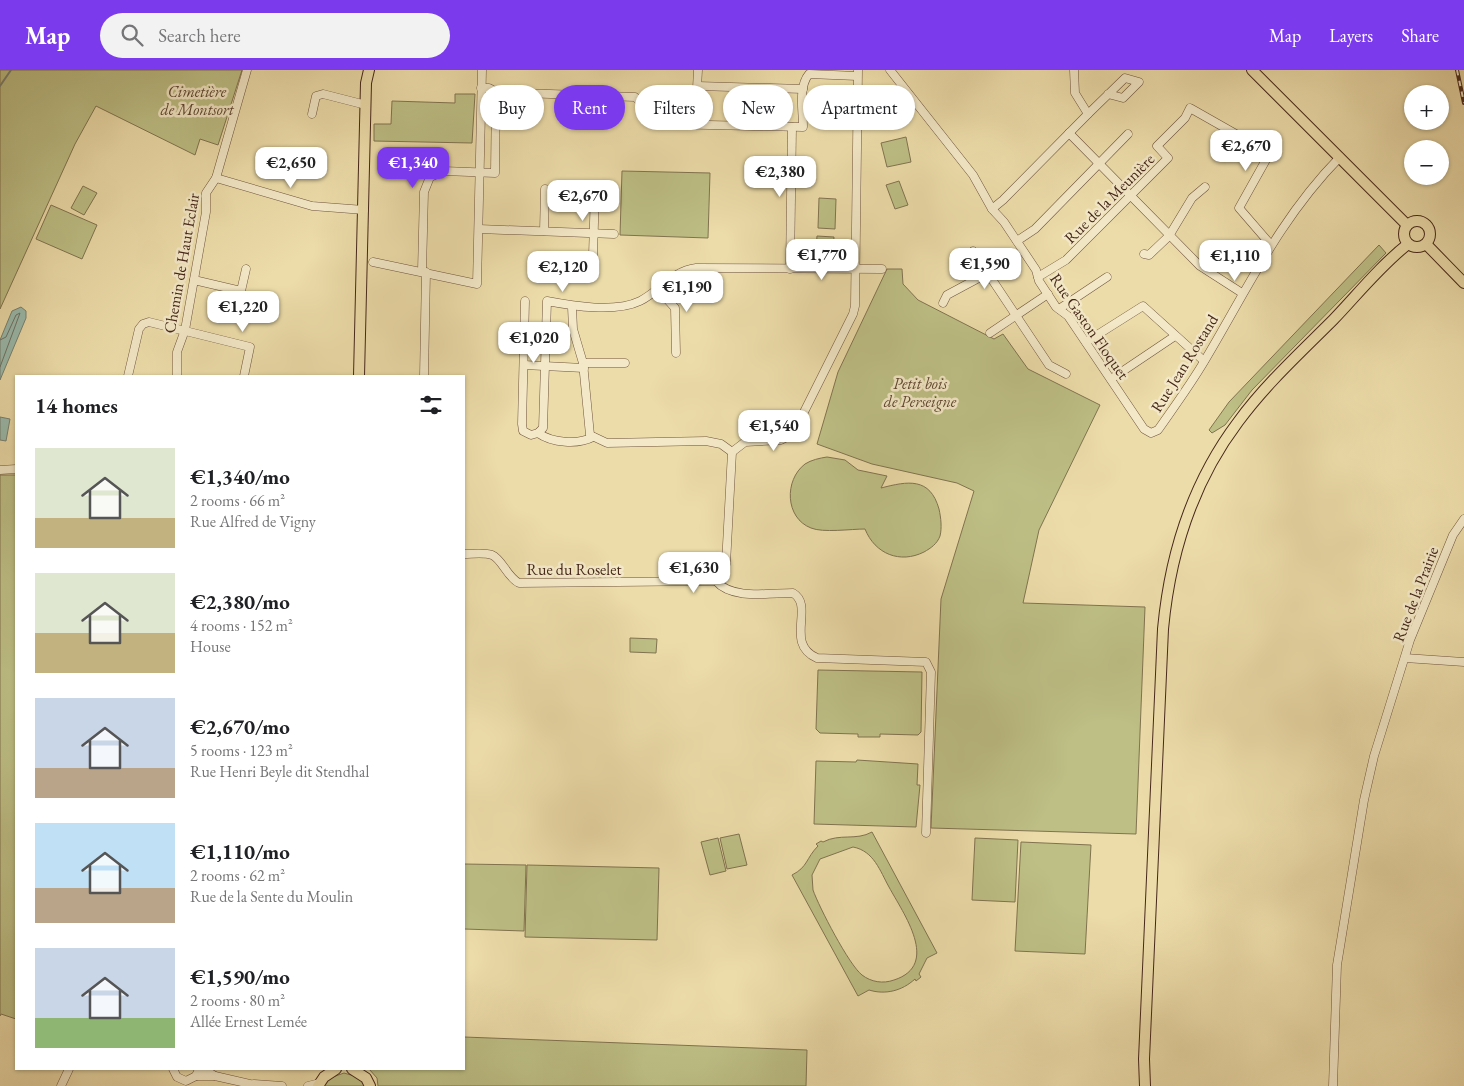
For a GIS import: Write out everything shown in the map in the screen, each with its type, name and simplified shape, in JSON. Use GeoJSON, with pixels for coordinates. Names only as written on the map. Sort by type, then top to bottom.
{"type":"FeatureCollection","features":[{"type":"Feature","properties":{"kind":"main road"},"geometry":{"type":"LineString","coordinates":[[359,375],[366,105],[369,70]]}},
{"type":"Feature","properties":{"kind":"main road"},"geometry":{"type":"LineString","coordinates":[[1252,70],[1407,225]]}},
{"type":"Feature","properties":{"kind":"main road"},"geometry":{"type":"LineString","coordinates":[[1414,221],[1426,225],[1430,237],[1426,244],[1415,248],[1408,244],[1403,237],[1407,225],[1414,221]]}},
{"type":"Feature","properties":{"kind":"main road"},"geometry":{"type":"LineString","coordinates":[[1145,1086],[1144,1050],[1163,629],[1170,572],[1178,541],[1204,476],[1237,422],[1273,380],[1408,244]]}},
{"type":"Feature","properties":{"kind":"main road"},"geometry":{"type":"LineString","coordinates":[[1426,244],[1464,283]]}},
{"type":"Feature","properties":{"kind":"main road"},"geometry":{"type":"LineString","coordinates":[[319,1084],[329,1072],[334,1070]]}},
{"type":"Feature","properties":{"kind":"main road"},"geometry":{"type":"LineString","coordinates":[[354,1070],[366,1078],[370,1086]]}},
{"type":"Feature","properties":{"kind":"street","name":"Chemin de Haut Eclair"},"geometry":{"type":"LineString","coordinates":[[178,375],[177,352],[185,330],[206,212],[206,193],[216,178],[247,70]]}},
{"type":"Feature","properties":{"kind":"street"},"geometry":{"type":"LineString","coordinates":[[481,85],[482,70]]}},
{"type":"Feature","properties":{"kind":"street"},"geometry":{"type":"LineString","coordinates":[[698,70],[698,85]]}},
{"type":"Feature","properties":{"kind":"street","name":"Rue Gaston Floquet"},"geometry":{"type":"LineString","coordinates":[[890,70],[973,175],[992,209],[1017,241],[1036,270],[1048,294],[1059,309],[1068,316],[1144,428],[1151,433]]}},
{"type":"Feature","properties":{"kind":"street"},"geometry":{"type":"LineString","coordinates":[[1074,70],[1075,93],[1088,114]]}},
{"type":"Feature","properties":{"kind":"street"},"geometry":{"type":"LineString","coordinates":[[804,85],[809,74],[858,73],[853,314],[798,428],[788,438],[745,442],[732,452],[726,564],[716,582],[722,589],[732,592],[793,593],[798,596],[800,604],[800,640],[808,654],[818,658],[926,662],[931,672],[926,833]]}},
{"type":"Feature","properties":{"kind":"street"},"geometry":{"type":"LineString","coordinates":[[713,86],[803,89]]}},
{"type":"Feature","properties":{"kind":"street"},"geometry":{"type":"LineString","coordinates":[[312,114],[316,96],[323,94],[366,105]]}},
{"type":"Feature","properties":{"kind":"street"},"geometry":{"type":"LineString","coordinates":[[544,94],[635,97]]}},
{"type":"Feature","properties":{"kind":"street"},"geometry":{"type":"LineString","coordinates":[[992,209],[1108,94]]}},
{"type":"Feature","properties":{"kind":"street","name":"Rue de la Meunière"},"geometry":{"type":"LineString","coordinates":[[1038,277],[1066,260],[1168,158],[1157,146],[1184,118],[1190,108],[1264,150],[1267,158],[1239,208],[1271,245]]}},
{"type":"Feature","properties":{"kind":"street"},"geometry":{"type":"LineString","coordinates":[[373,262],[477,284],[480,130]]}},
{"type":"Feature","properties":{"kind":"street"},"geometry":{"type":"LineString","coordinates":[[424,375],[424,192],[426,184],[430,177],[444,172],[495,173],[496,130]]}},
{"type":"Feature","properties":{"kind":"street"},"geometry":{"type":"LineString","coordinates":[[790,269],[792,130]]}},
{"type":"Feature","properties":{"kind":"street"},"geometry":{"type":"LineString","coordinates":[[1069,133],[1200,266],[1242,294]]}},
{"type":"Feature","properties":{"kind":"street"},"geometry":{"type":"LineString","coordinates":[[1017,241],[1035,229],[1100,165],[1128,134]]}},
{"type":"Feature","properties":{"kind":"street","name":"Rue Jean Rostand"},"geometry":{"type":"LineString","coordinates":[[1151,433],[1158,430],[1204,361],[1294,208],[1343,160]]}},
{"type":"Feature","properties":{"kind":"street"},"geometry":{"type":"LineString","coordinates":[[216,178],[312,206],[364,210]]}},
{"type":"Feature","properties":{"kind":"street"},"geometry":{"type":"LineString","coordinates":[[1144,254],[1149,255],[1169,236],[1192,198],[1205,187]]}},
{"type":"Feature","properties":{"kind":"street"},"geometry":{"type":"LineString","coordinates":[[544,232],[545,189]]}},
{"type":"Feature","properties":{"kind":"street"},"geometry":{"type":"LineString","coordinates":[[593,255],[595,190]]}},
{"type":"Feature","properties":{"kind":"street"},"geometry":{"type":"LineString","coordinates":[[479,230],[614,234]]}},
{"type":"Feature","properties":{"kind":"street"},"geometry":{"type":"LineString","coordinates":[[973,251],[1049,365],[1066,374]]}},
{"type":"Feature","properties":{"kind":"street"},"geometry":{"type":"LineString","coordinates":[[194,280],[241,291],[246,269]]}},
{"type":"Feature","properties":{"kind":"street"},"geometry":{"type":"LineString","coordinates":[[534,434],[543,428],[547,301],[572,307],[629,305],[640,301],[658,289],[683,269],[882,269]]}},
{"type":"Feature","properties":{"kind":"street"},"geometry":{"type":"LineString","coordinates":[[943,303],[947,294],[988,273]]}},
{"type":"Feature","properties":{"kind":"street"},"geometry":{"type":"LineString","coordinates":[[1059,309],[1107,277]]}},
{"type":"Feature","properties":{"kind":"street"},"geometry":{"type":"LineString","coordinates":[[658,289],[675,308],[676,353]]}},
{"type":"Feature","properties":{"kind":"street"},"geometry":{"type":"LineString","coordinates":[[990,333],[1048,294]]}},
{"type":"Feature","properties":{"kind":"street"},"geometry":{"type":"LineString","coordinates":[[525,301],[522,424],[524,431],[546,439],[565,441],[584,442],[593,437]]}},
{"type":"Feature","properties":{"kind":"street"},"geometry":{"type":"LineString","coordinates":[[1086,342],[1143,306],[1204,361]]}},
{"type":"Feature","properties":{"kind":"street"},"geometry":{"type":"LineString","coordinates":[[572,307],[573,328],[584,366],[589,428],[593,437],[607,443],[706,441],[721,444],[732,452]]}},
{"type":"Feature","properties":{"kind":"street"},"geometry":{"type":"LineString","coordinates":[[128,375],[139,329],[143,324],[150,322],[250,347],[244,375]]}},
{"type":"Feature","properties":{"kind":"street"},"geometry":{"type":"LineString","coordinates":[[1110,379],[1175,336]]}},
{"type":"Feature","properties":{"kind":"street"},"geometry":{"type":"LineString","coordinates":[[524,365],[584,366],[625,363]]}},
{"type":"Feature","properties":{"kind":"street"},"geometry":{"type":"LineString","coordinates":[[0,470],[15,469]]}},
{"type":"Feature","properties":{"kind":"street","name":"Rue de la Prairie"},"geometry":{"type":"LineString","coordinates":[[1333,1086],[1337,964],[1348,891],[1374,756],[1405,658],[1453,535],[1464,519]]}},
{"type":"Feature","properties":{"kind":"street","name":"Rue du Roselet"},"geometry":{"type":"LineString","coordinates":[[465,554],[490,554],[496,558],[513,580],[519,583],[716,582]]}},
{"type":"Feature","properties":{"kind":"street"},"geometry":{"type":"LineString","coordinates":[[1405,658],[1464,662]]}},
{"type":"Feature","properties":{"kind":"street"},"geometry":{"type":"LineString","coordinates":[[61,1086],[68,1070]]}},
{"type":"Feature","properties":{"kind":"street"},"geometry":{"type":"LineString","coordinates":[[173,1070],[174,1074],[182,1080],[190,1080],[197,1072],[259,1086]]}},
{"type":"Feature","properties":{"kind":"street"},"geometry":{"type":"LineString","coordinates":[[206,1070],[215,1076]]}},
{"type":"Feature","properties":{"kind":"street"},"geometry":{"type":"LineString","coordinates":[[248,1083],[282,1086]]}},
{"type":"Feature","properties":{"kind":"street"},"geometry":{"type":"LineString","coordinates":[[308,1086],[319,1084]]}},
{"type":"Feature","properties":{"kind":"green space","name":"Cimetière de Montsort"},"geometry":{"type":"Polygon","coordinates":[[[0,70],[242,70],[218,145],[200,139],[195,155],[96,106],[75,144],[0,309],[0,70]]]}},
{"type":"Feature","properties":{"kind":"green space"},"geometry":{"type":"Polygon","coordinates":[[[455,94],[475,94],[472,143],[374,141],[374,124],[391,124],[392,101],[455,103],[455,94]]]}},
{"type":"Feature","properties":{"kind":"green space"},"geometry":{"type":"Polygon","coordinates":[[[906,137],[911,162],[887,167],[881,143],[906,137]]]}},
{"type":"Feature","properties":{"kind":"green space"},"geometry":{"type":"Polygon","coordinates":[[[622,171],[710,173],[708,238],[620,235],[622,171]]]}},
{"type":"Feature","properties":{"kind":"green space"},"geometry":{"type":"Polygon","coordinates":[[[899,181],[908,205],[895,209],[886,185],[899,181]]]}},
{"type":"Feature","properties":{"kind":"green space"},"geometry":{"type":"Polygon","coordinates":[[[83,186],[97,193],[84,215],[71,208],[83,186]]]}},
{"type":"Feature","properties":{"kind":"green space"},"geometry":{"type":"Polygon","coordinates":[[[819,198],[836,199],[835,229],[818,228],[819,198]]]}},
{"type":"Feature","properties":{"kind":"green space"},"geometry":{"type":"Polygon","coordinates":[[[51,205],[97,225],[82,259],[36,239],[51,205]]]}},
{"type":"Feature","properties":{"kind":"green space"},"geometry":{"type":"Polygon","coordinates":[[[817,236],[834,237],[833,251],[816,250],[817,236]]]}},
{"type":"Feature","properties":{"kind":"green space"},"geometry":{"type":"Polygon","coordinates":[[[1379,245],[1386,253],[1252,390],[1225,425],[1212,433],[1209,430],[1229,402],[1379,245]]]}},
{"type":"Feature","properties":{"kind":"green space","name":"Petit bois de Perseigne"},"geometry":{"type":"Polygon","coordinates":[[[887,269],[902,269],[903,284],[918,300],[994,339],[1003,334],[1028,369],[1100,405],[1039,530],[1023,603],[1145,607],[1136,834],[931,828],[941,599],[974,491],[957,483],[872,464],[817,444],[838,372],[887,269]]]}},
{"type":"Feature","properties":{"kind":"green space"},"geometry":{"type":"Polygon","coordinates":[[[827,457],[845,460],[858,470],[887,476],[881,488],[909,483],[924,486],[935,499],[941,519],[940,536],[934,545],[924,552],[915,555],[897,557],[875,545],[865,529],[823,530],[811,528],[802,523],[792,508],[790,498],[793,479],[805,464],[827,457]]]}},
{"type":"Feature","properties":{"kind":"green space"},"geometry":{"type":"Polygon","coordinates":[[[0,475],[15,475],[15,1019],[1,1014],[0,1016],[0,475]]]}},
{"type":"Feature","properties":{"kind":"green space"},"geometry":{"type":"Polygon","coordinates":[[[630,638],[657,639],[656,653],[630,652],[630,638]]]}},
{"type":"Feature","properties":{"kind":"green space"},"geometry":{"type":"Polygon","coordinates":[[[818,670],[922,672],[921,732],[918,735],[880,734],[880,737],[858,737],[858,734],[820,733],[816,729],[818,670]]]}},
{"type":"Feature","properties":{"kind":"green space"},"geometry":{"type":"Polygon","coordinates":[[[857,760],[918,764],[917,785],[920,785],[916,827],[814,824],[816,761],[856,762],[857,760]]]}},
{"type":"Feature","properties":{"kind":"green space"},"geometry":{"type":"Polygon","coordinates":[[[872,832],[937,953],[927,958],[919,974],[921,977],[916,981],[915,979],[893,991],[869,990],[858,996],[792,875],[804,865],[818,846],[816,844],[821,841],[866,835],[872,832]],[[853,847],[820,859],[812,875],[813,890],[835,935],[856,969],[862,975],[877,982],[890,981],[908,973],[915,963],[917,951],[909,924],[876,862],[860,849],[853,847]]]}},
{"type":"Feature","properties":{"kind":"green space"},"geometry":{"type":"Polygon","coordinates":[[[739,834],[747,865],[727,869],[720,838],[739,834]]]}},
{"type":"Feature","properties":{"kind":"green space"},"geometry":{"type":"Polygon","coordinates":[[[718,838],[726,871],[710,875],[701,842],[718,838]]]}},
{"type":"Feature","properties":{"kind":"green space"},"geometry":{"type":"Polygon","coordinates":[[[975,838],[1018,840],[1015,902],[972,900],[975,838]]]}},
{"type":"Feature","properties":{"kind":"green space"},"geometry":{"type":"Polygon","coordinates":[[[1021,842],[1091,845],[1085,954],[1015,951],[1021,842]]]}},
{"type":"Feature","properties":{"kind":"green space"},"geometry":{"type":"Polygon","coordinates":[[[465,864],[526,865],[524,931],[465,929],[465,864]]]}},
{"type":"Feature","properties":{"kind":"green space"},"geometry":{"type":"Polygon","coordinates":[[[527,865],[659,868],[657,940],[525,937],[527,865]]]}},
{"type":"Feature","properties":{"kind":"green space"},"geometry":{"type":"Polygon","coordinates":[[[465,1037],[807,1050],[806,1086],[378,1086],[377,1078],[370,1070],[465,1070],[465,1037]]]}},
{"type":"Feature","properties":{"kind":"green space"},"geometry":{"type":"Polygon","coordinates":[[[344,1073],[358,1077],[365,1086],[324,1086],[330,1078],[344,1073]]]}},
{"type":"Feature","properties":{"kind":"water"},"geometry":{"type":"Polygon","coordinates":[[[21,307],[26,311],[26,318],[0,380],[0,340],[12,311],[21,307]]]}},
{"type":"Feature","properties":{"kind":"water"},"geometry":{"type":"Polygon","coordinates":[[[0,417],[10,419],[6,441],[0,440],[0,417]]]}},
{"type":"Feature","properties":{"kind":"waterway"},"geometry":{"type":"LineString","coordinates":[[0,86],[11,70]]}},
{"type":"Feature","properties":{"kind":"railway"},"geometry":{"type":"LineString","coordinates":[[1457,70],[1464,103]]}}]}
